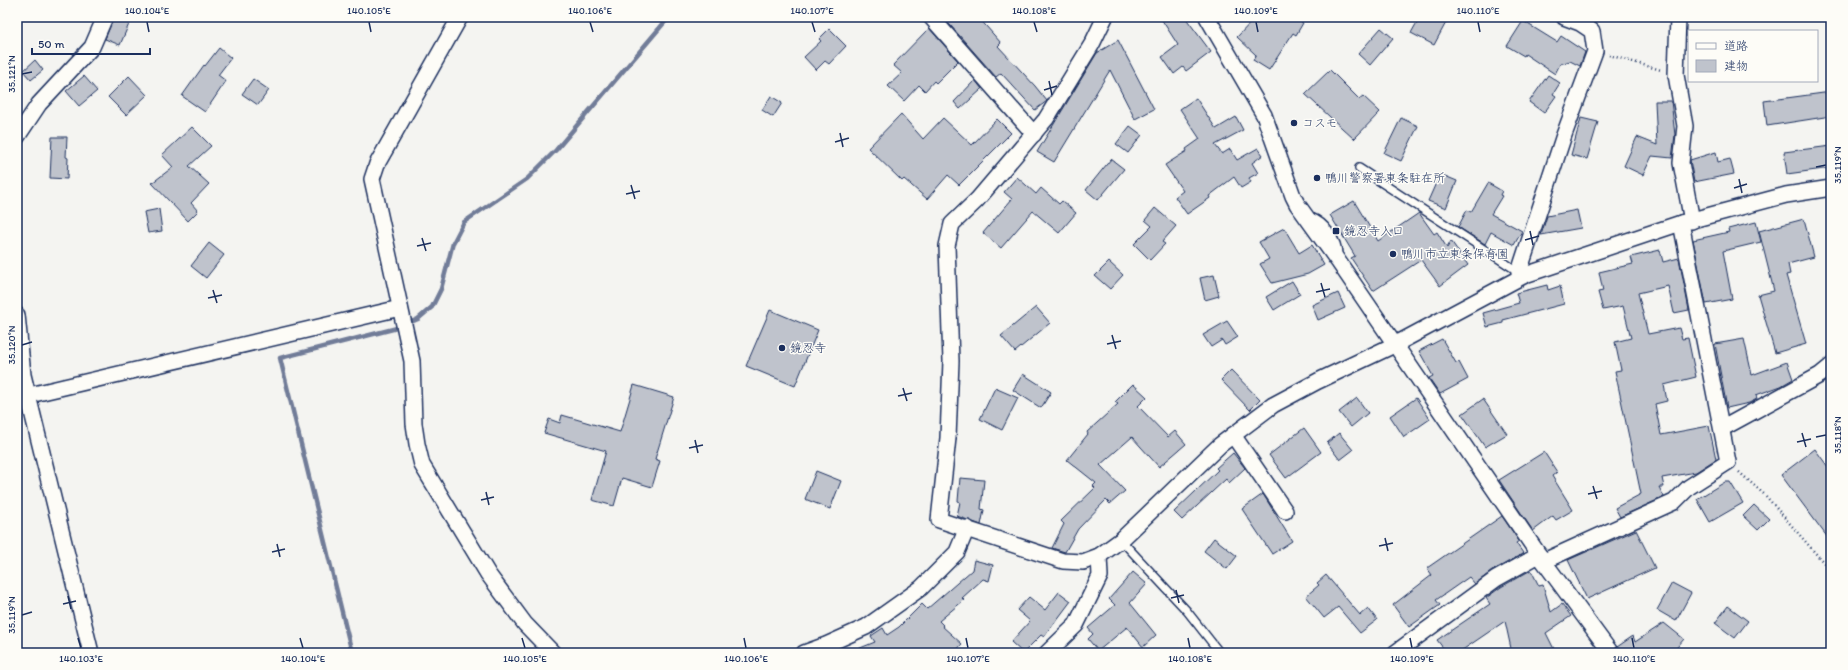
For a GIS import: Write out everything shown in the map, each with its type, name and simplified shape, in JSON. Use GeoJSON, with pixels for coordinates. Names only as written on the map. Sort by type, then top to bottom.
{"type":"FeatureCollection","features":[{"type":"Feature","properties":{"kind":"street"},"geometry":{"type":"LineString","coordinates":[[17,137],[39,104],[92,47],[105,17]]}},
{"type":"Feature","properties":{"kind":"street"},"geometry":{"type":"LineString","coordinates":[[460,17],[377,164],[372,179],[412,361],[414,424],[416,444],[422,465],[488,574],[525,624],[553,653]]}},
{"type":"Feature","properties":{"kind":"street"},"geometry":{"type":"LineString","coordinates":[[931,17],[1034,134]]}},
{"type":"Feature","properties":{"kind":"street"},"geometry":{"type":"LineString","coordinates":[[1105,17],[1092,44],[1046,119],[977,200],[952,224],[947,246],[951,361],[948,438],[939,520],[1063,561],[1083,562],[1099,556],[1120,540],[1220,445],[1273,405],[1318,381],[1394,345],[1522,274],[1687,222],[1786,196],[1831,188]]}},
{"type":"Feature","properties":{"kind":"street"},"geometry":{"type":"LineString","coordinates":[[1207,17],[1264,115],[1293,196],[1305,215],[1542,558],[1611,653]]}},
{"type":"Feature","properties":{"kind":"street"},"geometry":{"type":"LineString","coordinates":[[1522,274],[1564,135],[1595,51],[1592,31],[1580,23],[1564,17]]}},
{"type":"Feature","properties":{"kind":"street"},"geometry":{"type":"LineString","coordinates":[[1395,653],[1496,579],[1674,502],[1689,488],[1728,462],[1687,222],[1682,163],[1685,126],[1676,74],[1678,17]]}},
{"type":"Feature","properties":{"kind":"street"},"geometry":{"type":"LineString","coordinates":[[23,397],[402,312]]}},
{"type":"Feature","properties":{"kind":"street"},"geometry":{"type":"LineString","coordinates":[[17,315],[23,375],[23,397],[90,653]]}},
{"type":"Feature","properties":{"kind":"street"},"geometry":{"type":"LineString","coordinates":[[1723,428],[1820,375],[1831,366]]}},
{"type":"Feature","properties":{"kind":"street"},"geometry":{"type":"LineString","coordinates":[[1233,435],[1285,511]]}},
{"type":"Feature","properties":{"kind":"street"},"geometry":{"type":"LineString","coordinates":[[804,653],[826,646],[866,626],[921,588],[957,552],[967,528]]}},
{"type":"Feature","properties":{"kind":"street"},"geometry":{"type":"LineString","coordinates":[[1047,653],[1076,625],[1100,576],[1099,556]]}},
{"type":"Feature","properties":{"kind":"lane"},"geometry":{"type":"LineString","coordinates":[[1360,168],[1522,274]]}},
{"type":"Feature","properties":{"kind":"lane"},"geometry":{"type":"LineString","coordinates":[[1120,540],[1186,611],[1220,653]]}},
{"type":"Feature","properties":{"kind":"path"},"geometry":{"type":"LineString","coordinates":[[1595,51],[1676,74]]}},
{"type":"Feature","properties":{"kind":"path"},"geometry":{"type":"LineString","coordinates":[[1728,462],[1764,496],[1831,571]]}},
{"type":"Feature","properties":{"kind":"building"},"geometry":{"type":"Polygon","coordinates":[[[114,17],[132,17],[120,45],[105,39],[114,17]]]}},
{"type":"Feature","properties":{"kind":"building"},"geometry":{"type":"Polygon","coordinates":[[[943,17],[978,17],[1001,43],[998,46],[1047,101],[1035,110],[1001,73],[996,77],[943,17]]]}},
{"type":"Feature","properties":{"kind":"building"},"geometry":{"type":"Polygon","coordinates":[[[1160,17],[1185,17],[1211,52],[1186,71],[1183,67],[1174,74],[1162,57],[1178,45],[1160,17]]]}},
{"type":"Feature","properties":{"kind":"building"},"geometry":{"type":"Polygon","coordinates":[[[1256,17],[1293,17],[1303,23],[1296,35],[1293,33],[1269,70],[1253,60],[1256,55],[1237,37],[1256,17]]]}},
{"type":"Feature","properties":{"kind":"building"},"geometry":{"type":"Polygon","coordinates":[[[1420,17],[1449,17],[1434,45],[1411,33],[1420,17]]]}},
{"type":"Feature","properties":{"kind":"building"},"geometry":{"type":"Polygon","coordinates":[[[1523,21],[1557,42],[1561,36],[1585,52],[1580,66],[1570,61],[1560,64],[1555,74],[1525,54],[1524,56],[1507,46],[1523,21]]]}},
{"type":"Feature","properties":{"kind":"building"},"geometry":{"type":"Polygon","coordinates":[[[929,28],[958,61],[936,83],[934,81],[925,91],[919,85],[904,101],[888,86],[902,73],[893,65],[929,28]]]}},
{"type":"Feature","properties":{"kind":"building"},"geometry":{"type":"Polygon","coordinates":[[[1381,28],[1393,38],[1370,65],[1358,54],[1381,28]]]}},
{"type":"Feature","properties":{"kind":"building"},"geometry":{"type":"Polygon","coordinates":[[[829,29],[846,46],[829,64],[825,61],[816,70],[804,57],[821,41],[819,39],[829,29]]]}},
{"type":"Feature","properties":{"kind":"building"},"geometry":{"type":"Polygon","coordinates":[[[1118,40],[1154,109],[1135,119],[1110,70],[1054,162],[1037,152],[1097,53],[1118,40]]]}},
{"type":"Feature","properties":{"kind":"building"},"geometry":{"type":"Polygon","coordinates":[[[219,48],[231,58],[218,75],[226,81],[205,112],[182,96],[204,65],[205,66],[219,48]]]}},
{"type":"Feature","properties":{"kind":"building"},"geometry":{"type":"Polygon","coordinates":[[[35,60],[43,70],[31,80],[23,71],[35,60]]]}},
{"type":"Feature","properties":{"kind":"building"},"geometry":{"type":"Polygon","coordinates":[[[1330,70],[1359,99],[1363,96],[1380,112],[1354,139],[1305,94],[1330,70]]]}},
{"type":"Feature","properties":{"kind":"building"},"geometry":{"type":"Polygon","coordinates":[[[1548,75],[1560,83],[1553,94],[1556,96],[1544,113],[1529,102],[1548,75]]]}},
{"type":"Feature","properties":{"kind":"building"},"geometry":{"type":"Polygon","coordinates":[[[84,76],[97,91],[79,106],[66,91],[84,76]]]}},
{"type":"Feature","properties":{"kind":"building"},"geometry":{"type":"Polygon","coordinates":[[[129,76],[147,95],[126,115],[108,97],[129,76]]]}},
{"type":"Feature","properties":{"kind":"building"},"geometry":{"type":"Polygon","coordinates":[[[253,79],[269,90],[258,105],[242,94],[253,79]]]}},
{"type":"Feature","properties":{"kind":"building"},"geometry":{"type":"Polygon","coordinates":[[[975,80],[982,89],[960,109],[954,102],[975,80]]]}},
{"type":"Feature","properties":{"kind":"building"},"geometry":{"type":"Polygon","coordinates":[[[1831,92],[1831,116],[1767,126],[1764,101],[1831,92]]]}},
{"type":"Feature","properties":{"kind":"building"},"geometry":{"type":"Polygon","coordinates":[[[771,96],[782,103],[773,117],[762,110],[771,96]]]}},
{"type":"Feature","properties":{"kind":"building"},"geometry":{"type":"Polygon","coordinates":[[[1196,98],[1216,129],[1236,117],[1243,130],[1215,145],[1222,154],[1230,149],[1237,160],[1258,148],[1263,155],[1252,163],[1258,173],[1249,178],[1251,182],[1241,188],[1234,177],[1209,196],[1210,198],[1187,214],[1175,197],[1183,191],[1165,165],[1187,151],[1186,149],[1200,139],[1180,109],[1196,98]]]}},
{"type":"Feature","properties":{"kind":"building"},"geometry":{"type":"Polygon","coordinates":[[[1655,101],[1671,101],[1675,135],[1672,158],[1652,156],[1643,175],[1624,166],[1637,137],[1657,145],[1655,101]]]}},
{"type":"Feature","properties":{"kind":"building"},"geometry":{"type":"Polygon","coordinates":[[[901,114],[923,139],[943,118],[972,145],[997,119],[1011,133],[959,185],[948,175],[927,199],[904,179],[902,181],[868,148],[901,114]]]}},
{"type":"Feature","properties":{"kind":"building"},"geometry":{"type":"Polygon","coordinates":[[[1401,118],[1418,126],[1401,161],[1384,153],[1401,118]]]}},
{"type":"Feature","properties":{"kind":"building"},"geometry":{"type":"Polygon","coordinates":[[[1581,118],[1598,122],[1587,159],[1571,155],[1581,118]]]}},
{"type":"Feature","properties":{"kind":"building"},"geometry":{"type":"Polygon","coordinates":[[[1130,126],[1142,135],[1128,153],[1116,144],[1130,126]]]}},
{"type":"Feature","properties":{"kind":"building"},"geometry":{"type":"Polygon","coordinates":[[[192,127],[211,146],[189,166],[209,184],[191,203],[198,211],[188,221],[152,183],[173,167],[162,155],[192,127]]]}},
{"type":"Feature","properties":{"kind":"building"},"geometry":{"type":"Polygon","coordinates":[[[52,137],[67,137],[67,179],[50,178],[52,137]]]}},
{"type":"Feature","properties":{"kind":"building"},"geometry":{"type":"Polygon","coordinates":[[[1831,146],[1831,168],[1787,174],[1784,152],[1831,146]]]}},
{"type":"Feature","properties":{"kind":"building"},"geometry":{"type":"Polygon","coordinates":[[[1716,152],[1718,162],[1730,159],[1734,174],[1694,182],[1690,160],[1716,152]]]}},
{"type":"Feature","properties":{"kind":"building"},"geometry":{"type":"Polygon","coordinates":[[[1111,159],[1124,169],[1098,200],[1086,190],[1111,159]]]}},
{"type":"Feature","properties":{"kind":"building"},"geometry":{"type":"Polygon","coordinates":[[[1440,174],[1457,181],[1446,208],[1428,201],[1440,174]]]}},
{"type":"Feature","properties":{"kind":"building"},"geometry":{"type":"Polygon","coordinates":[[[1017,177],[1036,194],[1041,188],[1059,204],[1062,201],[1076,213],[1059,233],[1033,211],[1001,248],[983,233],[1012,199],[1004,192],[1017,177]]]}},
{"type":"Feature","properties":{"kind":"building"},"geometry":{"type":"Polygon","coordinates":[[[1488,183],[1502,191],[1500,195],[1502,196],[1491,214],[1522,231],[1514,245],[1491,232],[1485,244],[1458,227],[1467,210],[1471,212],[1488,183]]]}},
{"type":"Feature","properties":{"kind":"building"},"geometry":{"type":"Polygon","coordinates":[[[1354,201],[1378,241],[1419,213],[1434,234],[1437,232],[1447,248],[1451,241],[1468,265],[1440,286],[1421,260],[1373,291],[1351,258],[1355,256],[1330,215],[1354,201]]]}},
{"type":"Feature","properties":{"kind":"building"},"geometry":{"type":"Polygon","coordinates":[[[1155,208],[1176,226],[1162,242],[1165,244],[1150,260],[1134,244],[1152,226],[1145,220],[1155,208]]]}},
{"type":"Feature","properties":{"kind":"building"},"geometry":{"type":"Polygon","coordinates":[[[159,209],[162,231],[148,233],[144,212],[159,209]]]}},
{"type":"Feature","properties":{"kind":"building"},"geometry":{"type":"Polygon","coordinates":[[[1577,210],[1581,228],[1541,235],[1547,216],[1577,210]]]}},
{"type":"Feature","properties":{"kind":"building"},"geometry":{"type":"Polygon","coordinates":[[[1804,219],[1814,257],[1788,264],[1790,274],[1786,275],[1806,344],[1775,353],[1758,295],[1774,291],[1759,231],[1804,219]]]}},
{"type":"Feature","properties":{"kind":"building"},"geometry":{"type":"Polygon","coordinates":[[[1756,222],[1761,242],[1723,251],[1732,299],[1706,304],[1693,240],[1729,232],[1728,229],[1756,222]]]}},
{"type":"Feature","properties":{"kind":"building"},"geometry":{"type":"Polygon","coordinates":[[[1284,228],[1299,253],[1312,245],[1324,265],[1308,274],[1272,283],[1260,264],[1269,259],[1259,242],[1284,228]]]}},
{"type":"Feature","properties":{"kind":"building"},"geometry":{"type":"Polygon","coordinates":[[[209,243],[224,255],[206,278],[191,266],[209,243]]]}},
{"type":"Feature","properties":{"kind":"building"},"geometry":{"type":"Polygon","coordinates":[[[1660,250],[1663,262],[1679,258],[1689,310],[1674,313],[1668,286],[1638,293],[1648,334],[1679,328],[1682,339],[1688,338],[1696,377],[1664,385],[1667,401],[1655,404],[1661,435],[1709,426],[1716,459],[1696,472],[1662,478],[1664,487],[1659,487],[1664,497],[1620,517],[1615,508],[1641,494],[1615,371],[1621,370],[1615,342],[1631,338],[1623,306],[1603,310],[1598,292],[1603,291],[1599,272],[1633,264],[1631,257],[1660,250]]]}},
{"type":"Feature","properties":{"kind":"building"},"geometry":{"type":"Polygon","coordinates":[[[1109,262],[1123,275],[1110,289],[1095,276],[1109,262]]]}},
{"type":"Feature","properties":{"kind":"building"},"geometry":{"type":"Polygon","coordinates":[[[1214,275],[1219,296],[1205,300],[1200,278],[1214,275]]]}},
{"type":"Feature","properties":{"kind":"building"},"geometry":{"type":"Polygon","coordinates":[[[1292,281],[1300,294],[1274,310],[1266,297],[1292,281]]]}},
{"type":"Feature","properties":{"kind":"building"},"geometry":{"type":"Polygon","coordinates":[[[1547,285],[1548,290],[1560,286],[1564,304],[1503,320],[1503,323],[1487,327],[1483,313],[1519,303],[1516,293],[1547,285]]]}},
{"type":"Feature","properties":{"kind":"building"},"geometry":{"type":"Polygon","coordinates":[[[1338,293],[1345,308],[1318,320],[1312,305],[1338,293]]]}},
{"type":"Feature","properties":{"kind":"building"},"geometry":{"type":"Polygon","coordinates":[[[1036,307],[1050,323],[1015,352],[1001,336],[1036,307]]]}},
{"type":"Feature","properties":{"kind":"building","name":"鏡忍寺"},"geometry":{"type":"Polygon","coordinates":[[[770,310],[818,330],[795,386],[746,366],[770,310]]]}},
{"type":"Feature","properties":{"kind":"building"},"geometry":{"type":"Polygon","coordinates":[[[1227,321],[1238,337],[1225,345],[1222,340],[1211,347],[1203,335],[1227,321]]]}},
{"type":"Feature","properties":{"kind":"building"},"geometry":{"type":"Polygon","coordinates":[[[1442,339],[1456,363],[1459,362],[1468,379],[1440,394],[1429,378],[1433,376],[1419,351],[1442,339]]]}},
{"type":"Feature","properties":{"kind":"building"},"geometry":{"type":"Polygon","coordinates":[[[1744,339],[1752,375],[1787,362],[1793,379],[1781,386],[1756,395],[1757,399],[1749,403],[1727,408],[1715,344],[1744,339]]]}},
{"type":"Feature","properties":{"kind":"building"},"geometry":{"type":"Polygon","coordinates":[[[1231,370],[1260,400],[1250,410],[1221,380],[1231,370]]]}},
{"type":"Feature","properties":{"kind":"building"},"geometry":{"type":"Polygon","coordinates":[[[1023,374],[1051,392],[1041,408],[1013,390],[1023,374]]]}},
{"type":"Feature","properties":{"kind":"building"},"geometry":{"type":"Polygon","coordinates":[[[1133,384],[1147,397],[1138,406],[1168,437],[1175,431],[1186,444],[1159,467],[1132,437],[1100,465],[1125,491],[1110,504],[1106,500],[1078,529],[1065,552],[1052,548],[1064,524],[1061,521],[1095,488],[1093,486],[1096,483],[1067,460],[1088,434],[1087,432],[1118,404],[1115,402],[1133,384]]]}},
{"type":"Feature","properties":{"kind":"building"},"geometry":{"type":"Polygon","coordinates":[[[634,385],[674,397],[655,459],[660,461],[652,487],[622,478],[614,506],[592,500],[606,451],[544,433],[549,419],[560,423],[562,415],[620,432],[634,385]]]}},
{"type":"Feature","properties":{"kind":"building"},"geometry":{"type":"Polygon","coordinates":[[[995,388],[1018,398],[1002,430],[980,419],[995,388]]]}},
{"type":"Feature","properties":{"kind":"building"},"geometry":{"type":"Polygon","coordinates":[[[1357,398],[1368,413],[1351,427],[1339,412],[1357,398]]]}},
{"type":"Feature","properties":{"kind":"building"},"geometry":{"type":"Polygon","coordinates":[[[1416,398],[1430,419],[1404,437],[1390,416],[1416,398]]]}},
{"type":"Feature","properties":{"kind":"building"},"geometry":{"type":"Polygon","coordinates":[[[1483,399],[1507,434],[1485,447],[1462,414],[1483,399]]]}},
{"type":"Feature","properties":{"kind":"building"},"geometry":{"type":"Polygon","coordinates":[[[1304,428],[1321,452],[1286,478],[1269,455],[1304,428]]]}},
{"type":"Feature","properties":{"kind":"building"},"geometry":{"type":"Polygon","coordinates":[[[1339,433],[1353,450],[1340,460],[1327,443],[1339,433]]]}},
{"type":"Feature","properties":{"kind":"building"},"geometry":{"type":"Polygon","coordinates":[[[1815,449],[1831,471],[1831,542],[1781,475],[1815,449]]]}},
{"type":"Feature","properties":{"kind":"building"},"geometry":{"type":"Polygon","coordinates":[[[1544,452],[1557,472],[1552,476],[1573,510],[1556,520],[1553,516],[1533,531],[1499,480],[1544,452]]]}},
{"type":"Feature","properties":{"kind":"building"},"geometry":{"type":"Polygon","coordinates":[[[1233,453],[1245,468],[1229,483],[1226,479],[1182,520],[1174,512],[1218,470],[1216,468],[1233,453]]]}},
{"type":"Feature","properties":{"kind":"building"},"geometry":{"type":"Polygon","coordinates":[[[816,471],[841,481],[830,509],[805,499],[816,471]]]}},
{"type":"Feature","properties":{"kind":"building"},"geometry":{"type":"Polygon","coordinates":[[[960,478],[984,480],[981,509],[984,510],[981,525],[957,516],[960,502],[958,501],[960,478]]]}},
{"type":"Feature","properties":{"kind":"building"},"geometry":{"type":"Polygon","coordinates":[[[1725,482],[1730,482],[1743,503],[1710,522],[1697,499],[1725,482]]]}},
{"type":"Feature","properties":{"kind":"building"},"geometry":{"type":"Polygon","coordinates":[[[1263,494],[1292,541],[1272,554],[1242,509],[1263,494]]]}},
{"type":"Feature","properties":{"kind":"building"},"geometry":{"type":"Polygon","coordinates":[[[1754,505],[1769,519],[1758,530],[1743,516],[1754,505]]]}},
{"type":"Feature","properties":{"kind":"building"},"geometry":{"type":"Polygon","coordinates":[[[1502,516],[1519,541],[1516,543],[1523,553],[1492,571],[1475,584],[1469,577],[1436,600],[1440,605],[1409,627],[1393,605],[1432,575],[1427,568],[1502,516]]]}},
{"type":"Feature","properties":{"kind":"building"},"geometry":{"type":"Polygon","coordinates":[[[1636,530],[1655,568],[1587,599],[1568,560],[1636,530]]]}},
{"type":"Feature","properties":{"kind":"building"},"geometry":{"type":"Polygon","coordinates":[[[1214,538],[1237,556],[1227,569],[1204,551],[1214,538]]]}},
{"type":"Feature","properties":{"kind":"building"},"geometry":{"type":"Polygon","coordinates":[[[974,560],[993,565],[989,581],[983,579],[962,598],[964,600],[939,621],[943,625],[942,626],[962,644],[954,653],[848,653],[875,642],[871,636],[883,628],[887,635],[899,627],[922,604],[927,609],[972,570],[974,560]]]}},
{"type":"Feature","properties":{"kind":"building"},"geometry":{"type":"Polygon","coordinates":[[[1531,570],[1539,586],[1543,585],[1551,612],[1562,604],[1571,616],[1546,633],[1556,653],[1512,653],[1505,621],[1458,653],[1447,653],[1437,640],[1490,604],[1486,598],[1501,587],[1531,570]]]}},
{"type":"Feature","properties":{"kind":"building"},"geometry":{"type":"Polygon","coordinates":[[[1133,572],[1147,584],[1130,603],[1156,635],[1143,647],[1127,627],[1098,651],[1088,639],[1093,634],[1088,628],[1115,605],[1109,599],[1133,572]]]}},
{"type":"Feature","properties":{"kind":"building"},"geometry":{"type":"Polygon","coordinates":[[[1326,575],[1360,615],[1368,608],[1377,620],[1360,633],[1338,607],[1324,618],[1306,596],[1319,585],[1317,583],[1326,575]]]}},
{"type":"Feature","properties":{"kind":"building"},"geometry":{"type":"Polygon","coordinates":[[[1672,583],[1691,593],[1676,621],[1657,610],[1672,583]]]}},
{"type":"Feature","properties":{"kind":"building"},"geometry":{"type":"Polygon","coordinates":[[[1059,592],[1071,601],[1044,637],[1041,635],[1023,653],[1011,642],[1030,621],[1017,610],[1029,597],[1045,610],[1059,592]]]}},
{"type":"Feature","properties":{"kind":"building"},"geometry":{"type":"Polygon","coordinates":[[[1728,606],[1748,621],[1735,638],[1715,623],[1728,606]]]}},
{"type":"Feature","properties":{"kind":"building"},"geometry":{"type":"Polygon","coordinates":[[[1664,623],[1684,639],[1672,653],[1620,653],[1617,647],[1633,636],[1635,642],[1664,623]]]}},
{"type":"Feature","properties":{"kind":"waterway"},"geometry":{"type":"LineString","coordinates":[[352,653],[280,358],[397,328],[418,319],[432,307],[441,289],[453,243],[464,222],[527,179],[556,150],[669,17]]}},
{"type":"Feature","properties":{"kind":"place","name":"コスモ"},"geometry":{"type":"Point","coordinates":[1294,123]}},
{"type":"Feature","properties":{"kind":"place","name":"鴨川警察署東条駐在所"},"geometry":{"type":"Point","coordinates":[1317,178]}},
{"type":"Feature","properties":{"kind":"place","name":"鏡忍寺入口"},"geometry":{"type":"Point","coordinates":[1336,231]}},
{"type":"Feature","properties":{"kind":"place","name":"鴨川市立東条保育園"},"geometry":{"type":"Point","coordinates":[1393,254]}},
{"type":"Feature","properties":{"kind":"place","name":"鏡忍寺"},"geometry":{"type":"Point","coordinates":[782,348]}}]}
